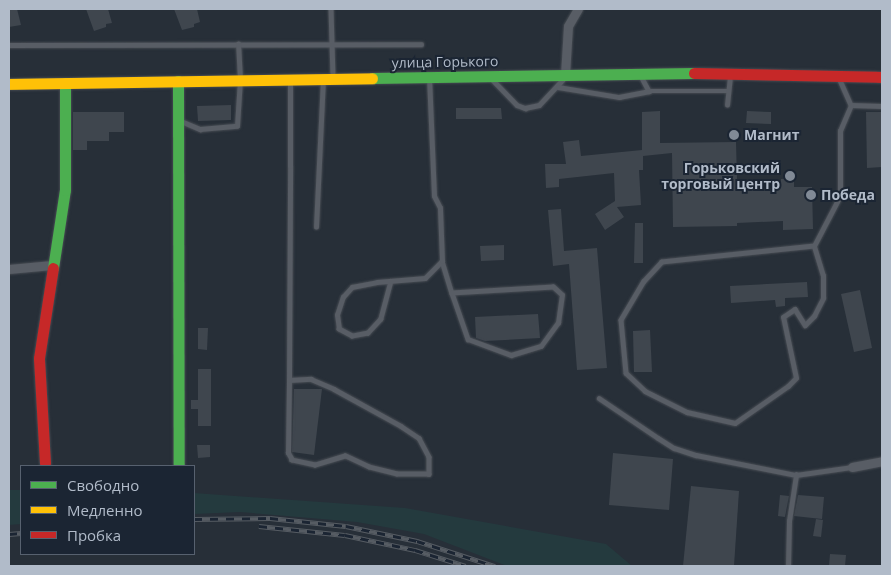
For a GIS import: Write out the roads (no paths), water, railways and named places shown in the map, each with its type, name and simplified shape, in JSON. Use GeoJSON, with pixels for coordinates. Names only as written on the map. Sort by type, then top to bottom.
{"type":"FeatureCollection","features":[{"type":"Feature","properties":{"kind":"main road","name":"улица Горького"},"geometry":{"type":"LineString","coordinates":[[9,84],[640,74],[882,77]]}},
{"type":"Feature","properties":{"kind":"main road"},"geometry":{"type":"LineString","coordinates":[[178,81],[179,465]]}},
{"type":"Feature","properties":{"kind":"main road"},"geometry":{"type":"LineString","coordinates":[[44,463],[40,358],[64,190],[65,83]]}},
{"type":"Feature","properties":{"kind":"street"},"geometry":{"type":"LineString","coordinates":[[565,75],[568,26],[578,9]]}},
{"type":"Feature","properties":{"kind":"street"},"geometry":{"type":"LineString","coordinates":[[9,269],[52,265]]}},
{"type":"Feature","properties":{"kind":"street"},"geometry":{"type":"LineString","coordinates":[[852,467],[882,461]]}},
{"type":"Feature","properties":{"kind":"lane"},"geometry":{"type":"LineString","coordinates":[[316,227],[332,44],[331,9]]}},
{"type":"Feature","properties":{"kind":"lane"},"geometry":{"type":"LineString","coordinates":[[179,120],[200,128],[237,126],[240,80],[238,44]]}},
{"type":"Feature","properties":{"kind":"lane"},"geometry":{"type":"LineString","coordinates":[[9,45],[421,44]]}},
{"type":"Feature","properties":{"kind":"lane"},"geometry":{"type":"LineString","coordinates":[[640,74],[649,91]]}},
{"type":"Feature","properties":{"kind":"lane"},"geometry":{"type":"LineString","coordinates":[[727,105],[730,74]]}},
{"type":"Feature","properties":{"kind":"lane"},"geometry":{"type":"LineString","coordinates":[[490,76],[517,105],[525,108],[539,105],[558,87],[565,75]]}},
{"type":"Feature","properties":{"kind":"lane"},"geometry":{"type":"LineString","coordinates":[[838,76],[852,105]]}},
{"type":"Feature","properties":{"kind":"lane"},"geometry":{"type":"LineString","coordinates":[[429,77],[434,196],[440,208],[442,261],[452,293],[468,339],[511,355],[541,346],[558,322],[562,295],[552,287],[452,293]]}},
{"type":"Feature","properties":{"kind":"lane"},"geometry":{"type":"LineString","coordinates":[[289,380],[311,379],[334,389],[419,438],[429,457],[429,474],[397,474],[370,467],[345,456],[315,465],[292,460],[288,453],[290,80]]}},
{"type":"Feature","properties":{"kind":"lane"},"geometry":{"type":"LineString","coordinates":[[558,87],[619,97],[649,91],[728,91]]}},
{"type":"Feature","properties":{"kind":"lane"},"geometry":{"type":"LineString","coordinates":[[852,105],[882,106]]}},
{"type":"Feature","properties":{"kind":"lane"},"geometry":{"type":"LineString","coordinates":[[814,246],[662,262],[644,281],[621,320],[626,373],[646,390],[687,412],[735,423],[788,386],[796,378],[783,317],[795,309],[805,325],[814,316],[822,298],[823,276],[814,246],[840,196],[840,131],[852,105]]}},
{"type":"Feature","properties":{"kind":"lane"},"geometry":{"type":"LineString","coordinates":[[391,281],[381,318],[368,333],[352,336],[339,329],[337,315],[343,297],[352,287],[391,281],[425,278],[442,261]]}},
{"type":"Feature","properties":{"kind":"lane"},"geometry":{"type":"LineString","coordinates":[[599,398],[674,448],[696,455],[796,475],[852,467]]}},
{"type":"Feature","properties":{"kind":"lane"},"geometry":{"type":"LineString","coordinates":[[788,566],[789,521],[796,475]]}},
{"type":"Feature","properties":{"kind":"railway"},"geometry":{"type":"LineString","coordinates":[[195,519],[270,518],[346,526],[417,541],[495,566]]}},
{"type":"Feature","properties":{"kind":"railway"},"geometry":{"type":"LineString","coordinates":[[259,526],[345,535],[415,550],[466,566]]}},
{"type":"Feature","properties":{"kind":"railway"},"geometry":{"type":"LineString","coordinates":[[9,534],[20,533]]}},
{"type":"Feature","properties":{"kind":"place","name":"Магнит"},"geometry":{"type":"Point","coordinates":[734,135]}},
{"type":"Feature","properties":{"kind":"place","name":"Горьковский торговый центр"},"geometry":{"type":"Point","coordinates":[790,176]}},
{"type":"Feature","properties":{"kind":"place","name":"Победа"},"geometry":{"type":"Point","coordinates":[811,195]}}]}
